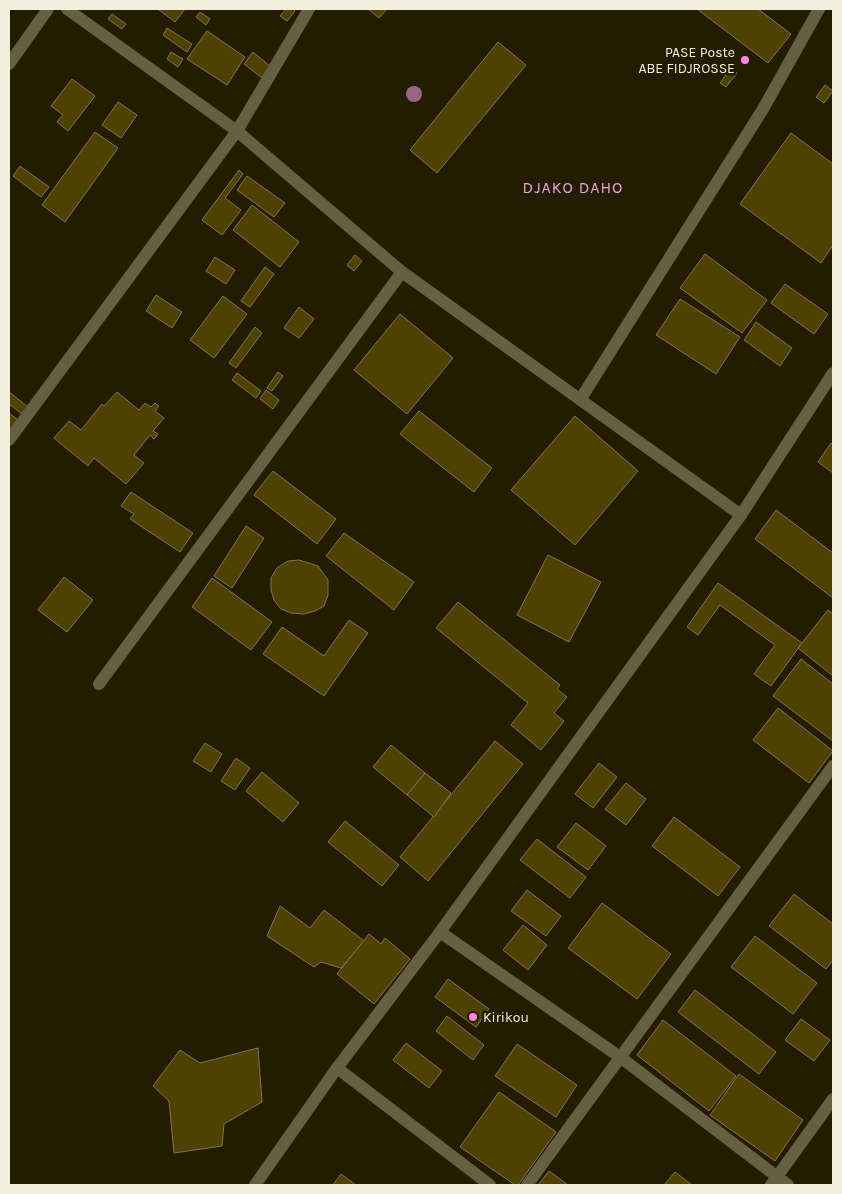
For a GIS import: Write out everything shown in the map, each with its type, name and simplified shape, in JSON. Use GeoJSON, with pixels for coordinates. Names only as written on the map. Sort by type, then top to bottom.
{"type":"FeatureCollection","features":[{"type":"Feature","properties":{"kind":"street"},"geometry":{"type":"LineString","coordinates":[[9,64],[48,9]]}},
{"type":"Feature","properties":{"kind":"street"},"geometry":{"type":"LineString","coordinates":[[67,9],[237,131],[402,272],[741,515]]}},
{"type":"Feature","properties":{"kind":"street"},"geometry":{"type":"LineString","coordinates":[[9,440],[237,131],[309,9]]}},
{"type":"Feature","properties":{"kind":"street"},"geometry":{"type":"LineString","coordinates":[[580,400],[763,109],[819,9]]}},
{"type":"Feature","properties":{"kind":"street"},"geometry":{"type":"LineString","coordinates":[[99,684],[402,272]]}},
{"type":"Feature","properties":{"kind":"street"},"geometry":{"type":"LineString","coordinates":[[255,1185],[337,1068],[440,932],[741,515],[831,380]]}},
{"type":"Feature","properties":{"kind":"street"},"geometry":{"type":"LineString","coordinates":[[527,1185],[833,766]]}},
{"type":"Feature","properties":{"kind":"street"},"geometry":{"type":"LineString","coordinates":[[440,932],[620,1057],[774,1181],[788,1185]]}},
{"type":"Feature","properties":{"kind":"street"},"geometry":{"type":"LineString","coordinates":[[337,1068],[490,1185]]}},
{"type":"Feature","properties":{"kind":"street"},"geometry":{"type":"LineString","coordinates":[[774,1181],[833,1099]]}},
{"type":"Feature","properties":{"kind":"building"},"geometry":{"type":"Polygon","coordinates":[[[158,9],[185,9],[175,22],[158,9]]]}},
{"type":"Feature","properties":{"kind":"building"},"geometry":{"type":"Polygon","coordinates":[[[286,9],[293,9],[295,11],[287,21],[280,16],[286,9]]]}},
{"type":"Feature","properties":{"kind":"building"},"geometry":{"type":"Polygon","coordinates":[[[368,9],[387,9],[379,18],[368,9]]]}},
{"type":"Feature","properties":{"kind":"building"},"geometry":{"type":"Polygon","coordinates":[[[697,9],[758,9],[791,34],[768,63],[697,9]]]}},
{"type":"Feature","properties":{"kind":"building"},"geometry":{"type":"Polygon","coordinates":[[[200,12],[210,19],[206,25],[196,17],[200,12]]]}},
{"type":"Feature","properties":{"kind":"building"},"geometry":{"type":"Polygon","coordinates":[[[112,14],[126,24],[122,29],[108,19],[112,14]]]}},
{"type":"Feature","properties":{"kind":"building"},"geometry":{"type":"Polygon","coordinates":[[[167,28],[192,44],[187,52],[163,35],[167,28]]]}},
{"type":"Feature","properties":{"kind":"building"},"geometry":{"type":"Polygon","coordinates":[[[207,31],[245,57],[227,85],[187,59],[207,31]]]}},
{"type":"Feature","properties":{"kind":"building"},"geometry":{"type":"Polygon","coordinates":[[[498,42],[526,65],[437,173],[410,150],[498,42]]]}},
{"type":"Feature","properties":{"kind":"building"},"geometry":{"type":"Polygon","coordinates":[[[171,52],[183,59],[178,67],[167,59],[171,52]]]}},
{"type":"Feature","properties":{"kind":"building"},"geometry":{"type":"Polygon","coordinates":[[[253,52],[271,67],[262,78],[244,64],[253,52]]]}},
{"type":"Feature","properties":{"kind":"building"},"geometry":{"type":"Polygon","coordinates":[[[731,68],[737,73],[726,87],[720,83],[731,68]]]}},
{"type":"Feature","properties":{"kind":"building"},"geometry":{"type":"Polygon","coordinates":[[[72,79],[95,96],[68,131],[57,122],[63,115],[51,106],[72,79]]]}},
{"type":"Feature","properties":{"kind":"building"},"geometry":{"type":"Polygon","coordinates":[[[825,85],[833,91],[824,103],[816,97],[825,85]]]}},
{"type":"Feature","properties":{"kind":"building"},"geometry":{"type":"Polygon","coordinates":[[[118,102],[137,115],[121,138],[102,125],[118,102]]]}},
{"type":"Feature","properties":{"kind":"building"},"geometry":{"type":"Polygon","coordinates":[[[95,132],[118,148],[65,222],[42,205],[95,132]]]}},
{"type":"Feature","properties":{"kind":"building"},"geometry":{"type":"Polygon","coordinates":[[[791,133],[833,164],[833,245],[821,263],[740,204],[791,133]]]}},
{"type":"Feature","properties":{"kind":"building"},"geometry":{"type":"Polygon","coordinates":[[[20,166],[49,187],[41,197],[13,176],[20,166]]]}},
{"type":"Feature","properties":{"kind":"building"},"geometry":{"type":"Polygon","coordinates":[[[239,170],[243,174],[225,198],[241,210],[222,235],[202,220],[239,170]]]}},
{"type":"Feature","properties":{"kind":"building"},"geometry":{"type":"Polygon","coordinates":[[[247,176],[285,203],[274,217],[237,190],[247,176]]]}},
{"type":"Feature","properties":{"kind":"building"},"geometry":{"type":"Polygon","coordinates":[[[252,205],[299,242],[280,267],[233,230],[252,205]]]}},
{"type":"Feature","properties":{"kind":"building"},"geometry":{"type":"Polygon","coordinates":[[[705,254],[767,300],[742,333],[680,288],[705,254]]]}},
{"type":"Feature","properties":{"kind":"building"},"geometry":{"type":"Polygon","coordinates":[[[355,255],[362,261],[354,271],[347,265],[355,255]]]}},
{"type":"Feature","properties":{"kind":"building"},"geometry":{"type":"Polygon","coordinates":[[[215,257],[235,270],[226,284],[206,271],[215,257]]]}},
{"type":"Feature","properties":{"kind":"building"},"geometry":{"type":"Polygon","coordinates":[[[265,267],[274,274],[250,307],[241,301],[265,267]]]}},
{"type":"Feature","properties":{"kind":"building"},"geometry":{"type":"Polygon","coordinates":[[[785,284],[828,314],[814,334],[771,303],[785,284]]]}},
{"type":"Feature","properties":{"kind":"building"},"geometry":{"type":"Polygon","coordinates":[[[156,295],[182,312],[172,328],[146,311],[156,295]]]}},
{"type":"Feature","properties":{"kind":"building"},"geometry":{"type":"Polygon","coordinates":[[[223,296],[247,314],[214,358],[190,340],[223,296]]]}},
{"type":"Feature","properties":{"kind":"building"},"geometry":{"type":"Polygon","coordinates":[[[680,299],[740,337],[716,374],[656,335],[680,299]]]}},
{"type":"Feature","properties":{"kind":"building"},"geometry":{"type":"Polygon","coordinates":[[[299,307],[314,319],[299,338],[284,328],[299,307]]]}},
{"type":"Feature","properties":{"kind":"building"},"geometry":{"type":"Polygon","coordinates":[[[400,314],[453,358],[407,414],[354,370],[400,314]]]}},
{"type":"Feature","properties":{"kind":"building"},"geometry":{"type":"Polygon","coordinates":[[[756,322],[792,348],[780,366],[744,340],[756,322]]]}},
{"type":"Feature","properties":{"kind":"building"},"geometry":{"type":"Polygon","coordinates":[[[255,327],[262,333],[236,368],[229,363],[255,327]]]}},
{"type":"Feature","properties":{"kind":"building"},"geometry":{"type":"Polygon","coordinates":[[[278,372],[283,376],[272,391],[267,388],[278,372]]]}},
{"type":"Feature","properties":{"kind":"building"},"geometry":{"type":"Polygon","coordinates":[[[237,373],[261,391],[256,398],[232,380],[237,373]]]}},
{"type":"Feature","properties":{"kind":"building"},"geometry":{"type":"Polygon","coordinates":[[[266,390],[279,400],[273,409],[260,399],[266,390]]]}},
{"type":"Feature","properties":{"kind":"building"},"geometry":{"type":"Polygon","coordinates":[[[9,392],[28,407],[22,414],[9,404],[9,392]]]}},
{"type":"Feature","properties":{"kind":"building"},"geometry":{"type":"Polygon","coordinates":[[[117,392],[139,410],[145,403],[151,407],[155,403],[159,406],[155,411],[164,418],[153,431],[158,434],[154,439],[150,435],[134,455],[144,463],[126,484],[94,458],[88,466],[54,438],[69,421],[81,430],[102,404],[104,406],[117,392]]]}},
{"type":"Feature","properties":{"kind":"building"},"geometry":{"type":"Polygon","coordinates":[[[419,411],[492,468],[474,492],[400,434],[419,411]]]}},
{"type":"Feature","properties":{"kind":"building"},"geometry":{"type":"Polygon","coordinates":[[[9,413],[18,420],[9,432],[9,413]]]}},
{"type":"Feature","properties":{"kind":"building"},"geometry":{"type":"Polygon","coordinates":[[[575,416],[638,471],[575,545],[511,490],[575,416]]]}},
{"type":"Feature","properties":{"kind":"building"},"geometry":{"type":"Polygon","coordinates":[[[831,443],[833,445],[833,473],[818,462],[831,443]]]}},
{"type":"Feature","properties":{"kind":"building"},"geometry":{"type":"Polygon","coordinates":[[[273,471],[336,519],[317,544],[254,495],[273,471]]]}},
{"type":"Feature","properties":{"kind":"building"},"geometry":{"type":"Polygon","coordinates":[[[131,492],[193,533],[180,552],[130,519],[134,514],[121,506],[131,492]]]}},
{"type":"Feature","properties":{"kind":"building"},"geometry":{"type":"Polygon","coordinates":[[[776,510],[833,553],[833,598],[755,539],[776,510]]]}},
{"type":"Feature","properties":{"kind":"building"},"geometry":{"type":"Polygon","coordinates":[[[246,526],[264,538],[232,588],[214,576],[246,526]]]}},
{"type":"Feature","properties":{"kind":"building"},"geometry":{"type":"Polygon","coordinates":[[[344,533],[414,582],[394,610],[326,556],[344,533]]]}},
{"type":"Feature","properties":{"kind":"building"},"geometry":{"type":"Polygon","coordinates":[[[548,555],[601,582],[569,642],[517,615],[548,555]]]}},
{"type":"Feature","properties":{"kind":"building"},"geometry":{"type":"Polygon","coordinates":[[[299,560],[318,566],[328,580],[328,595],[324,606],[304,614],[291,613],[281,609],[274,600],[271,590],[271,578],[277,568],[288,561],[299,560]]]}},
{"type":"Feature","properties":{"kind":"building"},"geometry":{"type":"Polygon","coordinates":[[[64,577],[93,600],[67,632],[38,610],[64,577]]]}},
{"type":"Feature","properties":{"kind":"building"},"geometry":{"type":"Polygon","coordinates":[[[212,578],[272,622],[251,650],[192,607],[212,578]]]}},
{"type":"Feature","properties":{"kind":"building"},"geometry":{"type":"Polygon","coordinates":[[[718,583],[802,643],[771,686],[754,674],[775,645],[720,605],[698,635],[687,627],[718,583]]]}},
{"type":"Feature","properties":{"kind":"building"},"geometry":{"type":"Polygon","coordinates":[[[458,602],[560,685],[557,689],[567,697],[554,713],[564,721],[541,750],[511,725],[528,703],[436,628],[458,602]]]}},
{"type":"Feature","properties":{"kind":"building"},"geometry":{"type":"Polygon","coordinates":[[[828,610],[833,614],[833,676],[798,648],[828,610]]]}},
{"type":"Feature","properties":{"kind":"building"},"geometry":{"type":"Polygon","coordinates":[[[349,620],[368,633],[324,696],[263,654],[282,627],[324,656],[349,620]]]}},
{"type":"Feature","properties":{"kind":"building"},"geometry":{"type":"Polygon","coordinates":[[[801,659],[833,684],[833,741],[773,696],[801,659]]]}},
{"type":"Feature","properties":{"kind":"building"},"geometry":{"type":"Polygon","coordinates":[[[778,708],[833,751],[809,783],[753,740],[778,708]]]}},
{"type":"Feature","properties":{"kind":"building"},"geometry":{"type":"Polygon","coordinates":[[[495,741],[523,764],[428,881],[400,857],[495,741]]]}},
{"type":"Feature","properties":{"kind":"building"},"geometry":{"type":"Polygon","coordinates":[[[205,743],[222,754],[211,772],[193,761],[205,743]]]}},
{"type":"Feature","properties":{"kind":"building"},"geometry":{"type":"Polygon","coordinates":[[[391,745],[425,773],[407,795],[373,767],[391,745]]]}},
{"type":"Feature","properties":{"kind":"building"},"geometry":{"type":"Polygon","coordinates":[[[236,758],[250,768],[235,790],[221,781],[236,758]]]}},
{"type":"Feature","properties":{"kind":"building"},"geometry":{"type":"Polygon","coordinates":[[[599,763],[617,777],[593,808],[575,794],[599,763]]]}},
{"type":"Feature","properties":{"kind":"building"},"geometry":{"type":"Polygon","coordinates":[[[262,772],[299,803],[283,822],[246,791],[262,772]]]}},
{"type":"Feature","properties":{"kind":"building"},"geometry":{"type":"Polygon","coordinates":[[[425,773],[451,793],[434,817],[407,795],[425,773]]]}},
{"type":"Feature","properties":{"kind":"building"},"geometry":{"type":"Polygon","coordinates":[[[626,783],[646,799],[626,825],[605,809],[626,783]]]}},
{"type":"Feature","properties":{"kind":"building"},"geometry":{"type":"Polygon","coordinates":[[[674,817],[740,867],[718,896],[652,846],[674,817]]]}},
{"type":"Feature","properties":{"kind":"building"},"geometry":{"type":"Polygon","coordinates":[[[345,821],[399,865],[382,886],[328,842],[345,821]]]}},
{"type":"Feature","properties":{"kind":"building"},"geometry":{"type":"Polygon","coordinates":[[[576,823],[606,846],[588,870],[557,847],[576,823]]]}},
{"type":"Feature","properties":{"kind":"building"},"geometry":{"type":"Polygon","coordinates":[[[537,839],[586,877],[570,898],[520,860],[537,839]]]}},
{"type":"Feature","properties":{"kind":"building"},"geometry":{"type":"Polygon","coordinates":[[[527,890],[561,916],[546,936],[511,911],[527,890]]]}},
{"type":"Feature","properties":{"kind":"building"},"geometry":{"type":"Polygon","coordinates":[[[794,894],[833,924],[833,960],[826,969],[769,926],[794,894]]]}},
{"type":"Feature","properties":{"kind":"building"},"geometry":{"type":"Polygon","coordinates":[[[602,903],[671,954],[637,999],[568,948],[602,903]]]}},
{"type":"Feature","properties":{"kind":"building"},"geometry":{"type":"Polygon","coordinates":[[[280,906],[310,928],[324,910],[364,941],[341,968],[321,962],[314,967],[267,936],[280,906]]]}},
{"type":"Feature","properties":{"kind":"building"},"geometry":{"type":"Polygon","coordinates":[[[523,925],[547,945],[528,970],[503,950],[523,925]]]}},
{"type":"Feature","properties":{"kind":"building"},"geometry":{"type":"Polygon","coordinates":[[[369,934],[381,944],[385,938],[410,959],[374,1004],[337,974],[369,934]]]}},
{"type":"Feature","properties":{"kind":"building"},"geometry":{"type":"Polygon","coordinates":[[[755,936],[817,983],[793,1014],[731,967],[755,936]]]}},
{"type":"Feature","properties":{"kind":"building"},"geometry":{"type":"Polygon","coordinates":[[[448,979],[489,1009],[476,1027],[435,997],[448,979]]]}},
{"type":"Feature","properties":{"kind":"building"},"geometry":{"type":"Polygon","coordinates":[[[695,990],[776,1052],[759,1074],[678,1012],[695,990]]]}},
{"type":"Feature","properties":{"kind":"building"},"geometry":{"type":"Polygon","coordinates":[[[447,1016],[484,1045],[473,1060],[436,1031],[447,1016]]]}},
{"type":"Feature","properties":{"kind":"building"},"geometry":{"type":"Polygon","coordinates":[[[801,1019],[830,1040],[814,1061],[785,1040],[801,1019]]]}},
{"type":"Feature","properties":{"kind":"building"},"geometry":{"type":"Polygon","coordinates":[[[663,1020],[736,1076],[709,1111],[637,1055],[663,1020]]]}},
{"type":"Feature","properties":{"kind":"building"},"geometry":{"type":"Polygon","coordinates":[[[406,1043],[442,1071],[429,1088],[393,1060],[406,1043]]]}},
{"type":"Feature","properties":{"kind":"building"},"geometry":{"type":"Polygon","coordinates":[[[517,1044],[577,1085],[556,1117],[495,1076],[517,1044]]]}},
{"type":"Feature","properties":{"kind":"building"},"geometry":{"type":"Polygon","coordinates":[[[258,1048],[262,1102],[224,1124],[222,1146],[174,1153],[169,1101],[153,1086],[180,1050],[200,1063],[258,1048]]]}},
{"type":"Feature","properties":{"kind":"building"},"geometry":{"type":"Polygon","coordinates":[[[739,1074],[803,1120],[775,1161],[710,1115],[739,1074]]]}},
{"type":"Feature","properties":{"kind":"building"},"geometry":{"type":"Polygon","coordinates":[[[499,1092],[556,1132],[518,1185],[515,1185],[460,1147],[499,1092]]]}},
{"type":"Feature","properties":{"kind":"building"},"geometry":{"type":"Polygon","coordinates":[[[549,1171],[568,1185],[538,1185],[549,1171]]]}},
{"type":"Feature","properties":{"kind":"building"},"geometry":{"type":"Polygon","coordinates":[[[675,1172],[692,1185],[664,1185],[675,1172]]]}},
{"type":"Feature","properties":{"kind":"building"},"geometry":{"type":"Polygon","coordinates":[[[341,1174],[356,1185],[333,1185],[341,1174]]]}},
{"type":"Feature","properties":{"kind":"place","name":"PASE Poste ABE FIDJROSSE"},"geometry":{"type":"Point","coordinates":[745,60]}},
{"type":"Feature","properties":{"kind":"place","name":"Kirikou"},"geometry":{"type":"Point","coordinates":[473,1017]}},
{"type":"Feature","properties":{"kind":"district","name":"DJAKO DAHO"},"geometry":{"type":"Point","coordinates":[573,187]}}]}
